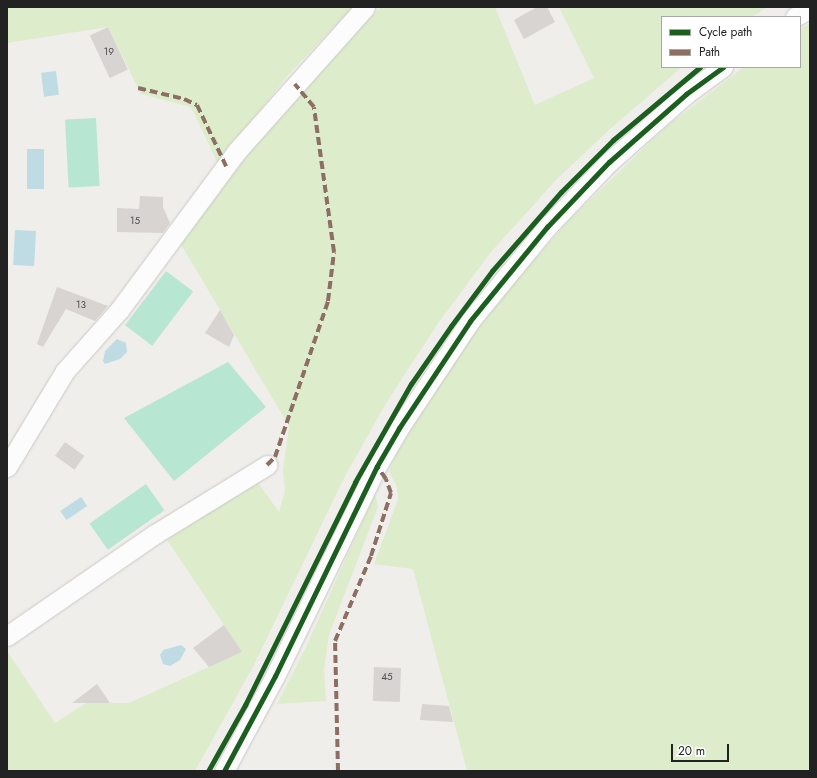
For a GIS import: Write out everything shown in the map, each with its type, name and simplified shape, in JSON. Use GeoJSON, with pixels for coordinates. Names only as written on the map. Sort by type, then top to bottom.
{"type":"FeatureCollection","features":[{"type":"Feature","properties":{"kind":"street"},"geometry":{"type":"LineString","coordinates":[[7,467],[65,371],[120,309],[236,152],[365,7]]}},
{"type":"Feature","properties":{"kind":"street"},"geometry":{"type":"LineString","coordinates":[[797,16],[810,8]]}},
{"type":"Feature","properties":{"kind":"street"},"geometry":{"type":"LineString","coordinates":[[224,771],[275,676],[377,466],[399,428],[470,321],[547,227],[608,162],[686,94],[722,68]]}},
{"type":"Feature","properties":{"kind":"street"},"geometry":{"type":"LineString","coordinates":[[7,636],[155,534],[267,465]]}},
{"type":"Feature","properties":{"kind":"green space"},"geometry":{"type":"Polygon","coordinates":[[[7,7],[353,7],[288,75],[218,164],[191,107],[141,94],[108,27],[7,43],[7,7]]]}},
{"type":"Feature","properties":{"kind":"green space"},"geometry":{"type":"Polygon","coordinates":[[[495,7],[535,105],[594,78],[559,7],[767,7],[754,16],[661,16],[661,68],[681,68],[610,129],[555,181],[491,252],[439,322],[388,400],[345,476],[254,665],[195,771],[7,771],[7,651],[55,723],[86,703],[129,703],[242,652],[167,540],[257,481],[279,512],[285,491],[283,470],[289,426],[179,241],[305,83],[380,8],[495,7]]]}},
{"type":"Feature","properties":{"kind":"green space"},"geometry":{"type":"Polygon","coordinates":[[[810,23],[810,771],[467,771],[413,569],[374,564],[398,499],[397,487],[389,472],[395,456],[456,358],[499,301],[570,219],[667,126],[743,68],[801,68],[801,28],[810,23]]]}},
{"type":"Feature","properties":{"kind":"green space"},"geometry":{"type":"Polygon","coordinates":[[[96,118],[100,186],[69,188],[65,120],[96,118]]]}},
{"type":"Feature","properties":{"kind":"green space"},"geometry":{"type":"Polygon","coordinates":[[[166,271],[193,291],[152,346],[125,325],[166,271]]]}},
{"type":"Feature","properties":{"kind":"green space"},"geometry":{"type":"Polygon","coordinates":[[[228,362],[266,407],[174,481],[124,418],[228,362]]]}},
{"type":"Feature","properties":{"kind":"green space"},"geometry":{"type":"Polygon","coordinates":[[[146,484],[164,510],[108,550],[89,524],[146,484]]]}},
{"type":"Feature","properties":{"kind":"green space"},"geometry":{"type":"Polygon","coordinates":[[[375,494],[378,507],[329,635],[324,670],[326,701],[277,704],[305,649],[375,494]]]}},
{"type":"Feature","properties":{"kind":"water"},"geometry":{"type":"Polygon","coordinates":[[[56,71],[59,95],[44,97],[41,73],[56,71]]]}},
{"type":"Feature","properties":{"kind":"water"},"geometry":{"type":"Polygon","coordinates":[[[27,149],[44,149],[44,189],[27,189],[27,149]]]}},
{"type":"Feature","properties":{"kind":"water"},"geometry":{"type":"Polygon","coordinates":[[[15,230],[36,231],[34,266],[13,265],[15,230]]]}},
{"type":"Feature","properties":{"kind":"water"},"geometry":{"type":"Polygon","coordinates":[[[117,339],[126,343],[127,352],[120,359],[105,364],[103,361],[105,351],[117,339]]]}},
{"type":"Feature","properties":{"kind":"water"},"geometry":{"type":"Polygon","coordinates":[[[81,497],[87,506],[66,520],[60,511],[81,497]]]}},
{"type":"Feature","properties":{"kind":"water"},"geometry":{"type":"Polygon","coordinates":[[[181,645],[186,649],[180,660],[170,666],[163,664],[160,655],[163,650],[181,645]]]}},
{"type":"Feature","properties":{"kind":"building"},"geometry":{"type":"Polygon","coordinates":[[[537,7],[547,7],[555,22],[524,39],[514,20],[537,7]]]}},
{"type":"Feature","properties":{"kind":"building"},"geometry":{"type":"Polygon","coordinates":[[[108,27],[128,70],[110,78],[90,35],[108,27]]]}},
{"type":"Feature","properties":{"kind":"building"},"geometry":{"type":"Polygon","coordinates":[[[140,196],[163,197],[163,207],[170,223],[163,233],[117,232],[117,208],[139,209],[140,196]]]}},
{"type":"Feature","properties":{"kind":"building"},"geometry":{"type":"Polygon","coordinates":[[[57,287],[108,306],[95,321],[66,309],[43,347],[37,344],[57,287]]]}},
{"type":"Feature","properties":{"kind":"building"},"geometry":{"type":"Polygon","coordinates":[[[220,310],[234,335],[229,347],[205,333],[220,310]]]}},
{"type":"Feature","properties":{"kind":"building"},"geometry":{"type":"Polygon","coordinates":[[[65,442],[84,456],[74,470],[55,456],[65,442]]]}},
{"type":"Feature","properties":{"kind":"building"},"geometry":{"type":"Polygon","coordinates":[[[224,625],[242,652],[209,667],[193,648],[224,625]]]}},
{"type":"Feature","properties":{"kind":"building"},"geometry":{"type":"Polygon","coordinates":[[[374,667],[401,668],[400,702],[373,701],[374,667]]]}},
{"type":"Feature","properties":{"kind":"building"},"geometry":{"type":"Polygon","coordinates":[[[97,684],[110,703],[72,703],[97,684]]]}},
{"type":"Feature","properties":{"kind":"building"},"geometry":{"type":"Polygon","coordinates":[[[422,704],[449,706],[453,722],[420,720],[422,704]]]}},
{"type":"Feature","properties":{"kind":"marked path"},"geometry":{"type":"LineString","coordinates":[[267,465],[275,457],[328,301],[334,252],[314,107],[295,84]]}},
{"type":"Feature","properties":{"kind":"marked path"},"geometry":{"type":"LineString","coordinates":[[138,88],[184,99],[197,105],[226,166]]}},
{"type":"Feature","properties":{"kind":"marked path"},"geometry":{"type":"LineString","coordinates":[[338,771],[335,641],[371,556],[391,493],[386,479],[377,466]]}},
{"type":"Feature","properties":{"kind":"cycle path"},"geometry":{"type":"LineString","coordinates":[[208,771],[245,705],[355,482],[411,384],[451,326],[492,271],[561,192],[613,140],[699,68]]}},
{"type":"Feature","properties":{"kind":"cycle path"},"geometry":{"type":"LineString","coordinates":[[224,771],[275,676],[377,466],[399,428],[470,321],[547,227],[609,162],[686,94],[722,68]]}}]}
